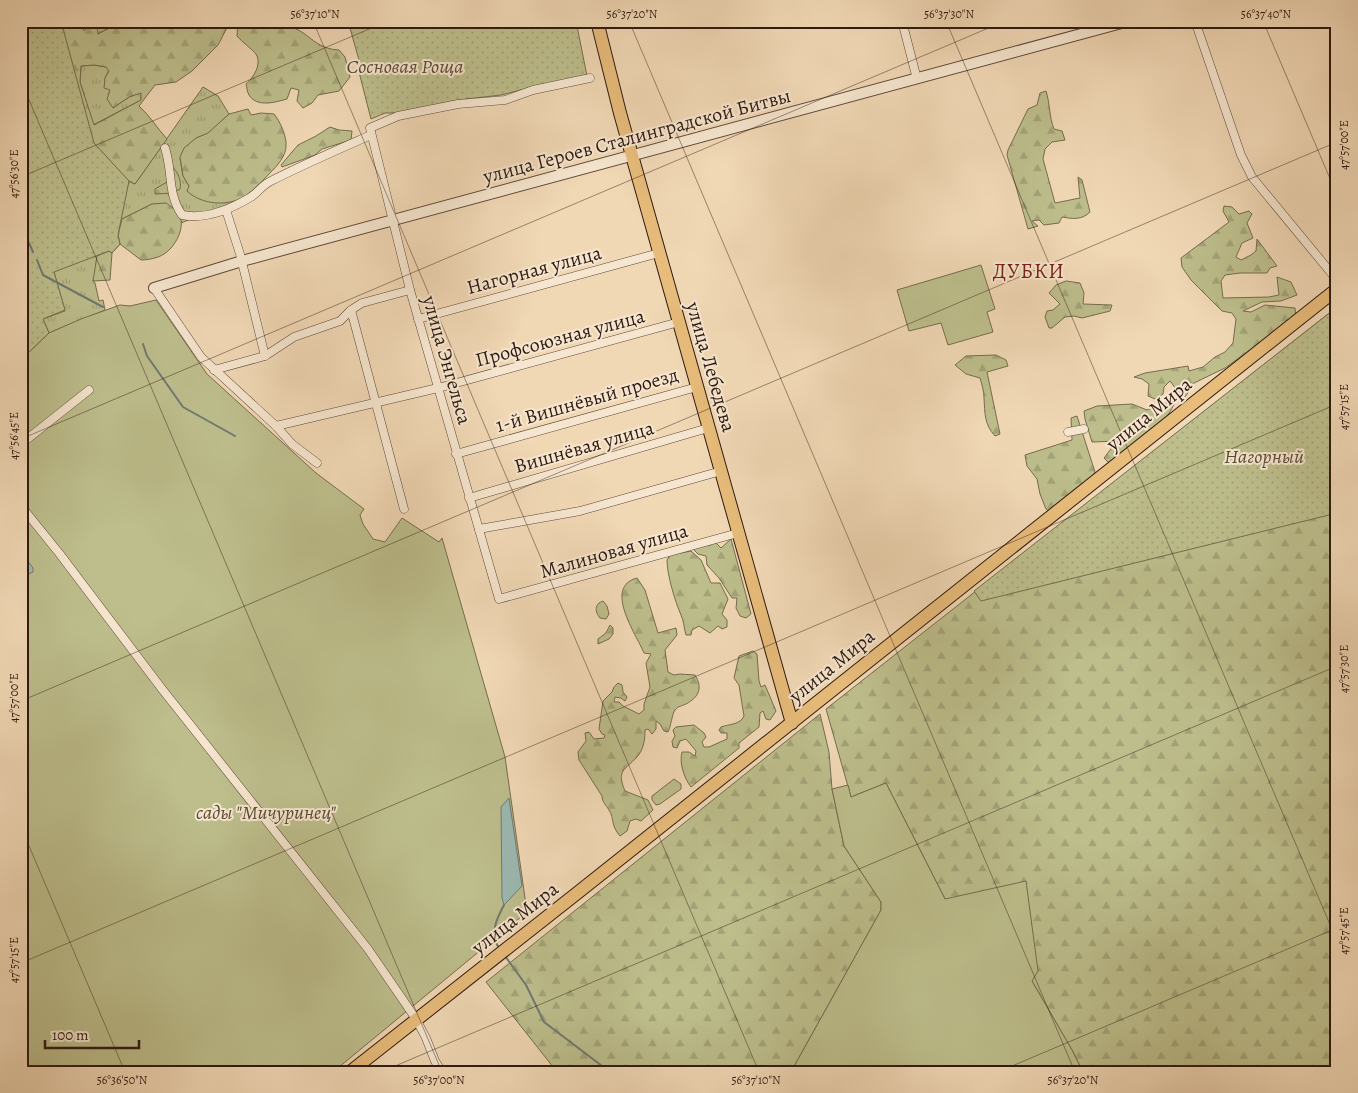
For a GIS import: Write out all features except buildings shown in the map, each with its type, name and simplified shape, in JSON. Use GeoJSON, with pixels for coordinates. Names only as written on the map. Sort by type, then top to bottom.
{"type":"FeatureCollection","features":[{"type":"Feature","properties":{"kind":"main road","name":"улица Лебедева"},"geometry":{"type":"LineString","coordinates":[[597,21],[678,322],[792,722]]}},
{"type":"Feature","properties":{"kind":"main road","name":"улица Мира"},"geometry":{"type":"LineString","coordinates":[[350,1072],[1337,289]]}},
{"type":"Feature","properties":{"kind":"street"},"geometry":{"type":"LineString","coordinates":[[902,21],[917,79]]}},
{"type":"Feature","properties":{"kind":"street","name":"улица Героев Сталинградской Битвы"},"geometry":{"type":"LineString","coordinates":[[154,288],[242,261],[1129,21]]}},
{"type":"Feature","properties":{"kind":"street"},"geometry":{"type":"LineString","coordinates":[[1194,21],[1239,149],[1252,177],[1337,280]]}},
{"type":"Feature","properties":{"kind":"street"},"geometry":{"type":"LineString","coordinates":[[165,148],[170,170],[172,194],[176,206],[182,215],[211,214],[226,210],[252,196],[267,183],[371,132],[398,116],[458,104],[505,100],[533,90],[590,78]]}},
{"type":"Feature","properties":{"kind":"street","name":"улица Энгельса"},"geometry":{"type":"LineString","coordinates":[[371,132],[410,290],[499,599]]}},
{"type":"Feature","properties":{"kind":"street"},"geometry":{"type":"LineString","coordinates":[[226,210],[242,261],[265,356]]}},
{"type":"Feature","properties":{"kind":"street","name":"Нагорная улица"},"geometry":{"type":"LineString","coordinates":[[418,319],[659,253]]}},
{"type":"Feature","properties":{"kind":"street"},"geometry":{"type":"LineString","coordinates":[[154,288],[201,357],[276,426],[292,444],[317,463]]}},
{"type":"Feature","properties":{"kind":"street"},"geometry":{"type":"LineString","coordinates":[[214,370],[265,356],[294,337],[340,321],[351,310],[362,303],[410,290]]}},
{"type":"Feature","properties":{"kind":"street"},"geometry":{"type":"LineString","coordinates":[[351,310],[404,509]]}},
{"type":"Feature","properties":{"kind":"street","name":"Профсоюзная улица"},"geometry":{"type":"LineString","coordinates":[[276,426],[438,388],[678,322]]}},
{"type":"Feature","properties":{"kind":"street","name":"1-й Вишнёвый проезд"},"geometry":{"type":"LineString","coordinates":[[456,454],[697,387]]}},
{"type":"Feature","properties":{"kind":"street"},"geometry":{"type":"LineString","coordinates":[[21,444],[88,390]]}},
{"type":"Feature","properties":{"kind":"street","name":"Вишнёвая улица"},"geometry":{"type":"LineString","coordinates":[[469,498],[708,428]]}},
{"type":"Feature","properties":{"kind":"street"},"geometry":{"type":"LineString","coordinates":[[1068,432],[1084,429]]}},
{"type":"Feature","properties":{"kind":"street"},"geometry":{"type":"LineString","coordinates":[[479,529],[580,511],[721,471]]}},
{"type":"Feature","properties":{"kind":"street"},"geometry":{"type":"LineString","coordinates":[[21,506],[65,560],[162,689],[368,949],[416,1018],[442,1072]]}},
{"type":"Feature","properties":{"kind":"street","name":"Малиновая улица"},"geometry":{"type":"LineString","coordinates":[[499,599],[738,533]]}},
{"type":"Feature","properties":{"kind":"green space"},"geometry":{"type":"Polygon","coordinates":[[[21,21],[69,21],[66,26],[80,23],[84,31],[93,22],[97,27],[98,34],[123,21],[230,22],[218,45],[192,71],[176,82],[155,85],[139,106],[167,139],[135,184],[107,170],[95,159],[21,21]],[[94,65],[81,66],[80,82],[94,125],[141,100],[141,93],[129,97],[113,108],[107,99],[110,90],[104,88],[105,78],[109,71],[106,67],[94,65]]]}},
{"type":"Feature","properties":{"kind":"green space"},"geometry":{"type":"Polygon","coordinates":[[[21,21],[61,21],[94,143],[129,181],[118,235],[120,244],[112,253],[109,251],[54,272],[65,310],[43,319],[49,333],[21,360],[21,21]]]}},
{"type":"Feature","properties":{"kind":"green space"},"geometry":{"type":"Polygon","coordinates":[[[69,21],[123,21],[97,34],[65,26],[69,21]]]}},
{"type":"Feature","properties":{"kind":"green space"},"geometry":{"type":"Polygon","coordinates":[[[238,21],[269,21],[271,25],[278,28],[295,28],[321,45],[339,50],[345,57],[350,77],[339,91],[318,95],[312,103],[303,108],[297,101],[299,90],[291,88],[287,99],[267,103],[257,102],[249,95],[246,84],[252,78],[258,66],[258,58],[237,36],[238,21]]]}},
{"type":"Feature","properties":{"kind":"green space","name":"Сосновая Роща"},"geometry":{"type":"Polygon","coordinates":[[[348,21],[576,21],[587,76],[501,95],[458,100],[397,113],[385,113],[371,119],[360,76],[359,60],[348,21]]]}},
{"type":"Feature","properties":{"kind":"green space"},"geometry":{"type":"Polygon","coordinates":[[[94,65],[106,67],[109,70],[105,78],[110,90],[113,108],[129,97],[141,92],[141,100],[93,125],[80,82],[81,66],[94,65]]]}},
{"type":"Feature","properties":{"kind":"green space"},"geometry":{"type":"Polygon","coordinates":[[[203,87],[218,96],[229,114],[208,134],[196,138],[180,158],[183,176],[189,186],[223,203],[243,198],[181,223],[180,214],[152,204],[122,219],[118,235],[120,244],[112,253],[109,251],[93,280],[99,301],[103,300],[105,310],[49,333],[43,319],[65,311],[44,237],[21,98],[107,170],[135,184],[203,87]]]}},
{"type":"Feature","properties":{"kind":"green space"},"geometry":{"type":"Polygon","coordinates":[[[1046,91],[1054,129],[1062,131],[1065,140],[1052,142],[1045,149],[1043,159],[1055,203],[1080,198],[1078,177],[1082,180],[1090,212],[1077,218],[1062,217],[1059,223],[1044,225],[1039,220],[1032,221],[1038,226],[1028,229],[1007,155],[1028,109],[1037,105],[1040,93],[1046,91]]]}},
{"type":"Feature","properties":{"kind":"green space"},"geometry":{"type":"Polygon","coordinates":[[[248,109],[251,115],[261,113],[274,114],[276,117],[283,129],[286,142],[286,150],[281,161],[249,194],[238,200],[215,203],[193,196],[187,191],[189,186],[183,176],[180,157],[184,148],[196,138],[208,133],[229,114],[248,109]]]}},
{"type":"Feature","properties":{"kind":"green space"},"geometry":{"type":"Polygon","coordinates":[[[330,127],[352,131],[351,140],[322,149],[315,155],[282,167],[281,165],[298,145],[330,127]]]}},
{"type":"Feature","properties":{"kind":"green space"},"geometry":{"type":"Polygon","coordinates":[[[173,168],[179,177],[180,189],[173,193],[155,194],[155,189],[167,182],[173,168]]]}},
{"type":"Feature","properties":{"kind":"green space"},"geometry":{"type":"Polygon","coordinates":[[[166,203],[176,210],[180,216],[181,226],[178,237],[172,247],[164,254],[159,257],[141,260],[120,244],[118,235],[122,219],[152,204],[166,203]]]}},
{"type":"Feature","properties":{"kind":"green space"},"geometry":{"type":"Polygon","coordinates":[[[1224,206],[1232,207],[1239,214],[1249,211],[1252,214],[1247,223],[1253,238],[1242,243],[1236,257],[1241,260],[1256,251],[1257,239],[1277,266],[1270,268],[1267,273],[1225,275],[1221,281],[1223,298],[1279,295],[1277,277],[1291,282],[1297,295],[1281,301],[1262,302],[1243,311],[1251,312],[1265,305],[1295,308],[1296,317],[1225,368],[1190,385],[1190,390],[1184,398],[1178,398],[1176,389],[1170,381],[1164,387],[1163,394],[1155,399],[1148,396],[1149,384],[1142,379],[1134,377],[1145,373],[1188,366],[1189,371],[1203,367],[1215,357],[1225,352],[1233,343],[1236,319],[1232,313],[1222,311],[1191,280],[1182,267],[1181,258],[1229,222],[1223,211],[1224,206]]]}},
{"type":"Feature","properties":{"kind":"green space"},"geometry":{"type":"Polygon","coordinates":[[[109,251],[112,253],[110,280],[93,281],[97,256],[109,251]]]}},
{"type":"Feature","properties":{"kind":"green space"},"geometry":{"type":"Polygon","coordinates":[[[981,265],[995,309],[987,312],[993,332],[948,345],[941,323],[909,331],[897,290],[981,265]]]}},
{"type":"Feature","properties":{"kind":"green space"},"geometry":{"type":"Polygon","coordinates":[[[1066,281],[1080,283],[1084,293],[1083,304],[1112,305],[1110,311],[1082,318],[1074,316],[1065,317],[1052,328],[1049,328],[1045,317],[1047,311],[1053,310],[1060,304],[1049,293],[1056,285],[1066,281]]]}},
{"type":"Feature","properties":{"kind":"green space","name":"сады \"Мичуринец\""},"geometry":{"type":"Polygon","coordinates":[[[156,300],[207,374],[316,473],[364,509],[360,515],[363,524],[373,539],[385,542],[402,518],[439,542],[442,538],[505,757],[527,912],[333,1072],[21,1072],[21,360],[49,333],[120,305],[130,306],[156,300]]]}},
{"type":"Feature","properties":{"kind":"green space"},"geometry":{"type":"Polygon","coordinates":[[[1337,307],[1337,1072],[1083,1072],[1032,981],[945,899],[886,783],[851,797],[826,709],[1337,307]]]}},
{"type":"Feature","properties":{"kind":"green space","name":"Нагорный"},"geometry":{"type":"Polygon","coordinates":[[[1337,307],[1337,513],[981,601],[974,591],[1337,307]]]}},
{"type":"Feature","properties":{"kind":"green space"},"geometry":{"type":"Polygon","coordinates":[[[996,355],[1006,360],[1008,366],[987,372],[1000,434],[995,436],[991,432],[986,418],[984,393],[980,378],[966,374],[955,365],[966,356],[996,355]]]}},
{"type":"Feature","properties":{"kind":"green space"},"geometry":{"type":"Polygon","coordinates":[[[1163,403],[1174,404],[1163,420],[1146,436],[1109,463],[1104,458],[1117,441],[1092,442],[1084,411],[1097,406],[1132,404],[1147,410],[1163,403]]]}},
{"type":"Feature","properties":{"kind":"green space"},"geometry":{"type":"Polygon","coordinates":[[[1077,416],[1095,472],[1090,484],[1051,513],[1046,509],[1037,479],[1027,466],[1025,455],[1072,440],[1071,418],[1077,416]]]}},
{"type":"Feature","properties":{"kind":"green space"},"geometry":{"type":"Polygon","coordinates":[[[731,539],[751,614],[746,618],[740,616],[736,608],[737,598],[732,598],[719,578],[707,565],[706,556],[698,554],[692,548],[707,543],[716,543],[721,548],[731,539]]]}},
{"type":"Feature","properties":{"kind":"green space"},"geometry":{"type":"Polygon","coordinates":[[[691,551],[701,560],[711,583],[720,583],[728,599],[722,614],[727,620],[727,627],[722,629],[718,626],[710,633],[699,626],[692,630],[691,635],[686,635],[670,580],[667,560],[670,555],[691,551]]]}},
{"type":"Feature","properties":{"kind":"green space"},"geometry":{"type":"Polygon","coordinates":[[[637,578],[645,590],[658,633],[676,628],[677,635],[665,650],[668,672],[674,675],[695,675],[699,688],[694,698],[675,710],[668,732],[664,731],[656,721],[656,729],[652,734],[648,729],[645,730],[641,751],[623,771],[621,779],[625,791],[648,800],[653,810],[641,821],[636,819],[630,821],[627,831],[620,836],[615,828],[611,813],[603,802],[602,796],[579,760],[578,752],[586,741],[585,733],[589,732],[594,739],[604,738],[605,735],[599,729],[603,701],[618,683],[622,685],[623,692],[627,697],[625,701],[615,697],[614,702],[619,702],[639,714],[644,710],[644,704],[650,687],[646,663],[651,654],[644,653],[629,623],[622,601],[623,591],[627,583],[637,578]]]}},
{"type":"Feature","properties":{"kind":"green space"},"geometry":{"type":"Polygon","coordinates":[[[603,601],[607,606],[609,614],[606,619],[600,618],[596,611],[598,604],[603,601]]]}},
{"type":"Feature","properties":{"kind":"green space"},"geometry":{"type":"Polygon","coordinates":[[[610,625],[613,628],[613,634],[609,639],[598,644],[598,639],[606,633],[610,625]]]}},
{"type":"Feature","properties":{"kind":"green space"},"geometry":{"type":"Polygon","coordinates":[[[753,651],[757,654],[761,687],[765,685],[776,711],[770,720],[766,719],[763,711],[760,713],[759,727],[739,743],[739,748],[691,787],[683,770],[681,756],[682,752],[689,752],[695,756],[696,751],[686,739],[680,741],[677,748],[673,747],[672,741],[675,736],[673,730],[676,727],[694,725],[706,737],[702,742],[704,747],[709,747],[727,739],[727,733],[721,733],[719,730],[721,727],[737,723],[744,716],[739,685],[734,678],[739,656],[753,651]]]}},
{"type":"Feature","properties":{"kind":"green space"},"geometry":{"type":"Polygon","coordinates":[[[820,714],[829,752],[832,789],[844,846],[881,902],[881,910],[791,1072],[557,1072],[486,982],[820,714]]]}},
{"type":"Feature","properties":{"kind":"green space"},"geometry":{"type":"Polygon","coordinates":[[[674,779],[681,784],[681,789],[656,805],[652,800],[652,796],[674,779]]]}},
{"type":"Feature","properties":{"kind":"green space"},"geometry":{"type":"Polygon","coordinates":[[[886,783],[945,899],[1026,881],[1038,971],[1032,981],[1083,1072],[791,1072],[881,910],[881,902],[844,846],[832,789],[848,785],[851,797],[886,783]]]}},
{"type":"Feature","properties":{"kind":"water"},"geometry":{"type":"Polygon","coordinates":[[[24,556],[33,568],[33,572],[26,575],[25,580],[21,581],[21,561],[25,559],[24,556]]]}},
{"type":"Feature","properties":{"kind":"water"},"geometry":{"type":"Polygon","coordinates":[[[509,798],[522,886],[504,905],[502,898],[501,807],[509,798]]]}},
{"type":"Feature","properties":{"kind":"waterway"},"geometry":{"type":"LineString","coordinates":[[21,225],[33,252]]}},
{"type":"Feature","properties":{"kind":"waterway"},"geometry":{"type":"LineString","coordinates":[[37,260],[43,275],[103,307]]}},
{"type":"Feature","properties":{"kind":"waterway"},"geometry":{"type":"LineString","coordinates":[[143,344],[147,356],[183,407],[235,436]]}},
{"type":"Feature","properties":{"kind":"waterway"},"geometry":{"type":"LineString","coordinates":[[499,948],[494,932],[504,905]]}},
{"type":"Feature","properties":{"kind":"waterway"},"geometry":{"type":"LineString","coordinates":[[505,956],[526,985],[544,1022],[610,1072]]}},
{"type":"Feature","properties":{"kind":"district","name":"ДУБКИ"},"geometry":{"type":"Point","coordinates":[1029,271]}}]}
